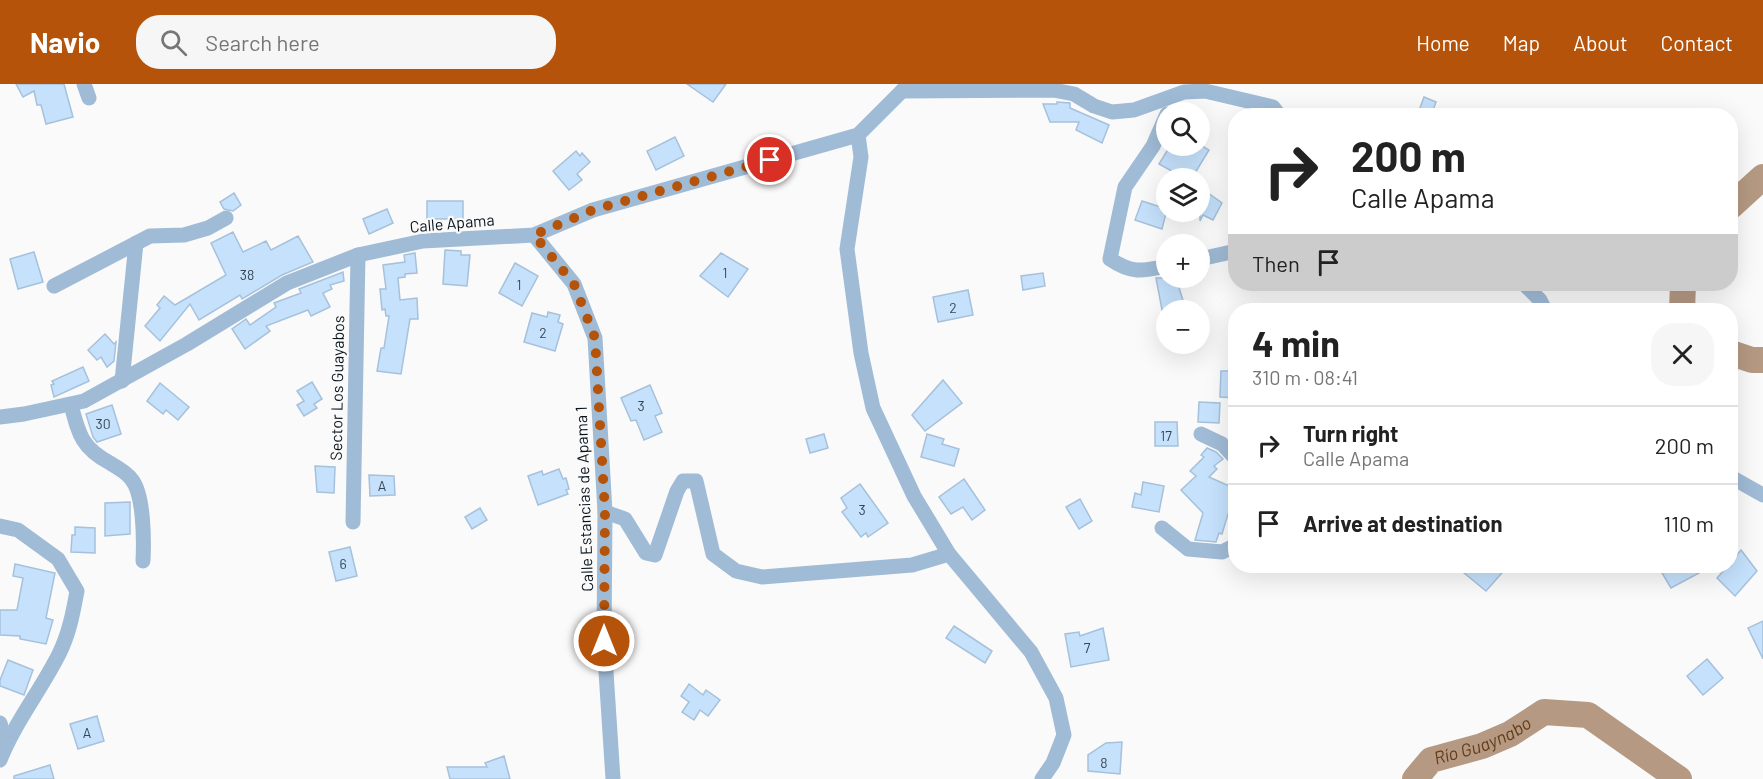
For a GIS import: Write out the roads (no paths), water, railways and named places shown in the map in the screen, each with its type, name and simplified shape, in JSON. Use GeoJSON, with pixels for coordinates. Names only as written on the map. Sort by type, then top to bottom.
{"type":"FeatureCollection","features":[{"type":"Feature","properties":{"kind":"street"},"geometry":{"type":"LineString","coordinates":[[905,86],[1053,90],[1074,94],[1094,106],[1112,112],[1134,110],[1175,94],[1205,90],[1273,108]]}},
{"type":"Feature","properties":{"kind":"street","name":"Calle Apama"},"geometry":{"type":"LineString","coordinates":[[0,417],[84,401],[122,381],[287,283],[358,255],[423,241],[534,235],[593,210],[858,135],[905,86]]}},
{"type":"Feature","properties":{"kind":"street"},"geometry":{"type":"LineString","coordinates":[[1172,102],[1175,94]]}},
{"type":"Feature","properties":{"kind":"street"},"geometry":{"type":"LineString","coordinates":[[858,135],[861,157],[847,249],[861,353],[873,408],[914,496],[949,554],[1031,652],[1056,698],[1064,735],[1053,763],[1042,779]]}},
{"type":"Feature","properties":{"kind":"street"},"geometry":{"type":"LineString","coordinates":[[1156,139],[1125,187],[1110,259],[1125,269],[1156,268]]}},
{"type":"Feature","properties":{"kind":"street"},"geometry":{"type":"LineString","coordinates":[[54,286],[150,236],[184,235],[208,228],[226,218]]}},
{"type":"Feature","properties":{"kind":"street","name":"Calle Estancias de Apama 1"},"geometry":{"type":"LineString","coordinates":[[534,235],[574,284],[595,338],[605,512],[604,641],[613,779]]}},
{"type":"Feature","properties":{"kind":"street"},"geometry":{"type":"LineString","coordinates":[[122,381],[136,243]]}},
{"type":"Feature","properties":{"kind":"street"},"geometry":{"type":"LineString","coordinates":[[1210,257],[1228,253]]}},
{"type":"Feature","properties":{"kind":"street","name":"Sector Los Guayabos"},"geometry":{"type":"LineString","coordinates":[[353,522],[358,255]]}},
{"type":"Feature","properties":{"kind":"street"},"geometry":{"type":"LineString","coordinates":[[1531,291],[1542,303]]}},
{"type":"Feature","properties":{"kind":"street"},"geometry":{"type":"LineString","coordinates":[[71,405],[77,430],[84,444],[95,455],[132,479],[139,494],[144,537],[143,561]]}},
{"type":"Feature","properties":{"kind":"street"},"geometry":{"type":"LineString","coordinates":[[1200,434],[1222,444],[1228,450]]}},
{"type":"Feature","properties":{"kind":"street"},"geometry":{"type":"LineString","coordinates":[[605,512],[625,519],[646,553],[655,555],[680,486],[683,481],[696,481],[713,554],[736,571],[762,577],[912,565],[949,554]]}},
{"type":"Feature","properties":{"kind":"street"},"geometry":{"type":"LineString","coordinates":[[1738,481],[1763,495]]}},
{"type":"Feature","properties":{"kind":"street"},"geometry":{"type":"LineString","coordinates":[[0,526],[18,530],[58,559],[77,591],[71,623],[60,653],[6,744],[0,760]]}},
{"type":"Feature","properties":{"kind":"street"},"geometry":{"type":"LineString","coordinates":[[1162,528],[1188,549],[1222,552],[1228,549]]}},
{"type":"Feature","properties":{"kind":"street"},"geometry":{"type":"LineString","coordinates":[[0,723],[6,744]]}},
{"type":"Feature","properties":{"kind":"waterway","name":"Río Guaynabo"},"geometry":{"type":"LineString","coordinates":[[1738,200],[1763,177]]}},
{"type":"Feature","properties":{"kind":"waterway","name":"Río Guaynabo"},"geometry":{"type":"LineString","coordinates":[[1682,303],[1683,291]]}},
{"type":"Feature","properties":{"kind":"waterway","name":"Río Guaynabo"},"geometry":{"type":"LineString","coordinates":[[1738,355],[1752,360],[1763,360]]}},
{"type":"Feature","properties":{"kind":"waterway","name":"Río Guaynabo"},"geometry":{"type":"LineString","coordinates":[[1415,779],[1431,760],[1482,746],[1510,734],[1544,712],[1588,715],[1679,779]]}}]}
